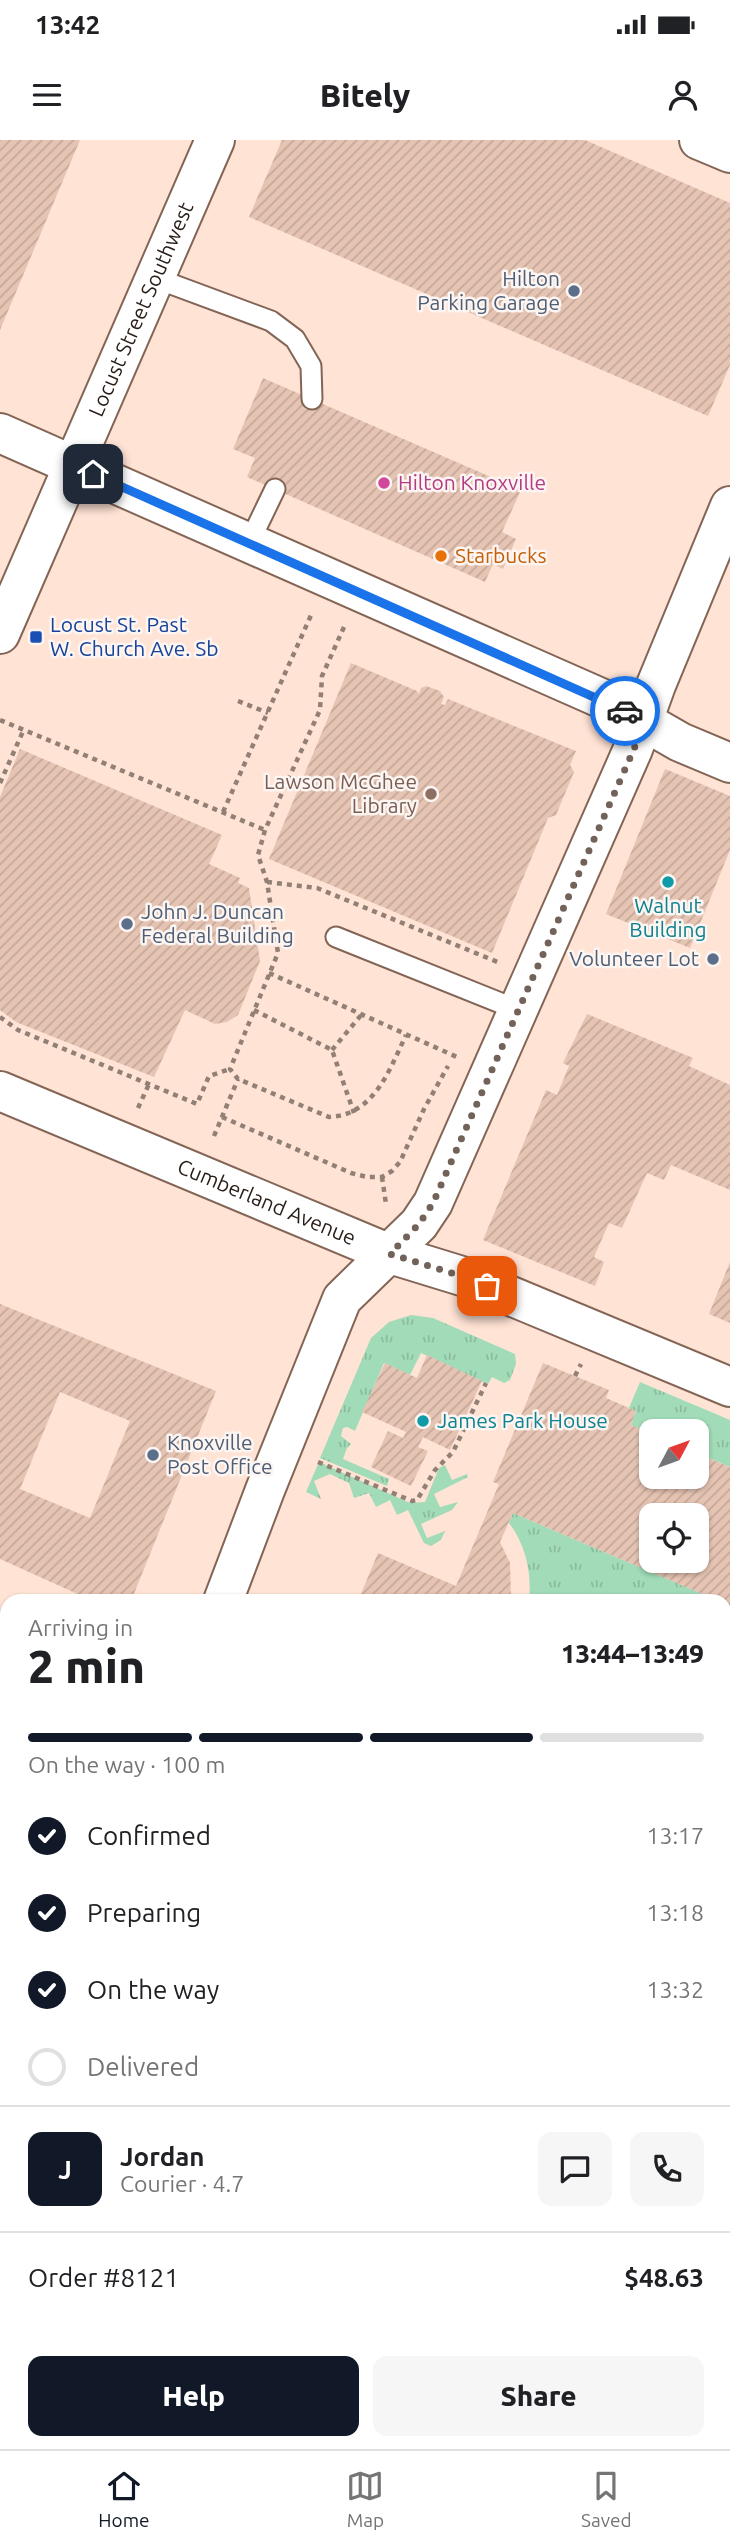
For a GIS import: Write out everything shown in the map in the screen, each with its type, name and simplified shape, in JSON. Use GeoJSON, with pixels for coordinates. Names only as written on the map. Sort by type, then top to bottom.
{"type":"FeatureCollection","features":[{"type":"Feature","properties":{"kind":"street","name":"Locust Street Southwest"},"geometry":{"type":"LineString","coordinates":[[0,634],[215,140]]}},
{"type":"Feature","properties":{"kind":"street"},"geometry":{"type":"LineString","coordinates":[[699,140],[730,153]]}},
{"type":"Feature","properties":{"kind":"street"},"geometry":{"type":"LineString","coordinates":[[0,433],[612,704],[680,742],[730,763]]}},
{"type":"Feature","properties":{"kind":"street"},"geometry":{"type":"LineString","coordinates":[[226,1594],[342,1299],[419,1224],[433,1203],[644,722],[656,685],[730,506]]}},
{"type":"Feature","properties":{"kind":"street","name":"Cumberland Avenue"},"geometry":{"type":"LineString","coordinates":[[0,1091],[390,1254],[465,1277],[730,1387]]}},
{"type":"Feature","properties":{"kind":"lane"},"geometry":{"type":"LineString","coordinates":[[155,278],[271,321],[295,339],[311,366],[312,398]]}},
{"type":"Feature","properties":{"kind":"lane"},"geometry":{"type":"LineString","coordinates":[[249,543],[275,489]]}},
{"type":"Feature","properties":{"kind":"lane"},"geometry":{"type":"LineString","coordinates":[[336,937],[519,1010]]}},
{"type":"Feature","properties":{"kind":"path"},"geometry":{"type":"LineString","coordinates":[[223,812],[313,612]]}},
{"type":"Feature","properties":{"kind":"path"},"geometry":{"type":"LineString","coordinates":[[0,1017],[18,1030],[197,1104],[209,1076],[230,1069],[278,953],[267,882],[258,855],[265,830],[320,710],[322,676],[344,626]]}},
{"type":"Feature","properties":{"kind":"path"},"geometry":{"type":"LineString","coordinates":[[238,701],[268,713]]}},
{"type":"Feature","properties":{"kind":"path"},"geometry":{"type":"LineString","coordinates":[[0,720],[265,830]]}},
{"type":"Feature","properties":{"kind":"path"},"geometry":{"type":"LineString","coordinates":[[0,783],[23,729]]}},
{"type":"Feature","properties":{"kind":"path"},"geometry":{"type":"LineString","coordinates":[[267,882],[317,887],[505,965]]}},
{"type":"Feature","properties":{"kind":"path"},"geometry":{"type":"LineString","coordinates":[[222,1117],[351,1173],[382,1177],[400,1162],[424,1109],[454,1056],[493,960]]}},
{"type":"Feature","properties":{"kind":"path"},"geometry":{"type":"LineString","coordinates":[[269,973],[466,1061]]}},
{"type":"Feature","properties":{"kind":"path"},"geometry":{"type":"LineString","coordinates":[[254,1010],[332,1050],[354,1113]]}},
{"type":"Feature","properties":{"kind":"path"},"geometry":{"type":"LineString","coordinates":[[332,1050],[362,1014]]}},
{"type":"Feature","properties":{"kind":"path"},"geometry":{"type":"LineString","coordinates":[[230,1069],[238,1079],[329,1117],[354,1113],[368,1102],[385,1081],[406,1035]]}},
{"type":"Feature","properties":{"kind":"path"},"geometry":{"type":"LineString","coordinates":[[214,1136],[238,1079]]}},
{"type":"Feature","properties":{"kind":"path"},"geometry":{"type":"LineString","coordinates":[[138,1108],[149,1084]]}},
{"type":"Feature","properties":{"kind":"path"},"geometry":{"type":"LineString","coordinates":[[382,1177],[387,1212]]}},
{"type":"Feature","properties":{"kind":"path"},"geometry":{"type":"LineString","coordinates":[[314,1460],[412,1501],[417,1500],[435,1470],[453,1452],[486,1383]]}},
{"type":"Feature","properties":{"kind":"green space"},"geometry":{"type":"Polygon","coordinates":[[[411,1315],[433,1318],[515,1354],[516,1364],[510,1380],[504,1383],[492,1377],[488,1384],[421,1353],[410,1375],[384,1363],[355,1431],[343,1428],[341,1436],[351,1444],[343,1459],[389,1479],[387,1486],[320,1458],[371,1338],[389,1322],[411,1315]]]}},
{"type":"Feature","properties":{"kind":"green space"},"geometry":{"type":"Polygon","coordinates":[[[640,1382],[730,1420],[730,1467],[709,1458],[709,1419],[639,1419],[639,1428],[631,1425],[636,1412],[629,1408],[640,1382]]]}},
{"type":"Feature","properties":{"kind":"green space"},"geometry":{"type":"Polygon","coordinates":[[[319,1462],[410,1503],[425,1502],[439,1468],[445,1465],[452,1480],[467,1474],[468,1477],[434,1494],[440,1507],[458,1502],[452,1510],[421,1524],[427,1538],[445,1531],[441,1540],[431,1546],[424,1543],[408,1510],[397,1515],[390,1500],[376,1507],[369,1493],[354,1498],[349,1483],[330,1474],[314,1481],[321,1499],[306,1492],[319,1462]]]}},
{"type":"Feature","properties":{"kind":"green space"},"geometry":{"type":"Polygon","coordinates":[[[513,1513],[639,1567],[639,1573],[653,1573],[703,1594],[529,1594],[526,1560],[509,1523],[513,1513]]]}},
{"type":"Feature","properties":{"kind":"building"},"geometry":{"type":"Polygon","coordinates":[[[0,140],[80,140],[0,330],[0,140]]]}},
{"type":"Feature","properties":{"kind":"building","name":"Hilton Parking Garage"},"geometry":{"type":"Polygon","coordinates":[[[282,140],[585,140],[730,203],[730,365],[708,416],[249,217],[282,140]]]}},
{"type":"Feature","properties":{"kind":"building","name":"Hilton Knoxville"},"geometry":{"type":"Polygon","coordinates":[[[263,378],[521,490],[502,532],[516,539],[503,569],[493,564],[485,582],[247,477],[255,458],[233,449],[263,378]]]}},
{"type":"Feature","properties":{"kind":"building","name":"Lawson McGhee Library"},"geometry":{"type":"Polygon","coordinates":[[[351,663],[419,694],[421,688],[426,686],[440,691],[444,697],[441,704],[445,705],[448,699],[576,751],[570,765],[574,772],[556,815],[548,818],[492,953],[269,859],[351,663]]]}},
{"type":"Feature","properties":{"kind":"building","name":"John J. Duncan Federal Building"},"geometry":{"type":"Polygon","coordinates":[[[20,749],[222,835],[209,864],[240,878],[238,883],[249,888],[260,961],[238,1015],[227,1022],[215,1024],[185,1010],[154,1077],[16,1022],[0,1010],[0,797],[20,749]]]}},
{"type":"Feature","properties":{"kind":"building","name":"Walnut Building"},"geometry":{"type":"Polygon","coordinates":[[[665,769],[730,796],[730,850],[690,948],[606,914],[665,769]]]}},
{"type":"Feature","properties":{"kind":"building"},"geometry":{"type":"Polygon","coordinates":[[[587,1014],[693,1058],[689,1066],[730,1085],[730,1190],[671,1165],[664,1180],[647,1173],[622,1228],[609,1223],[594,1257],[604,1262],[595,1286],[483,1240],[546,1090],[557,1095],[569,1066],[563,1063],[587,1014]]]}},
{"type":"Feature","properties":{"kind":"building"},"geometry":{"type":"Polygon","coordinates":[[[730,1262],[730,1323],[709,1314],[730,1262]]]}},
{"type":"Feature","properties":{"kind":"building","name":"Knoxville Post Office"},"geometry":{"type":"Polygon","coordinates":[[[0,1304],[216,1391],[134,1594],[78,1594],[0,1559],[0,1304]],[[60,1392],[20,1489],[90,1518],[130,1421],[60,1392]]]}},
{"type":"Feature","properties":{"kind":"building","name":"James Park House"},"geometry":{"type":"Polygon","coordinates":[[[427,1355],[482,1381],[450,1450],[423,1437],[418,1447],[428,1451],[411,1486],[371,1467],[388,1431],[403,1438],[406,1432],[362,1412],[385,1363],[417,1378],[427,1355]]]}},
{"type":"Feature","properties":{"kind":"building"},"geometry":{"type":"Polygon","coordinates":[[[543,1363],[609,1390],[606,1398],[636,1411],[631,1425],[639,1428],[639,1489],[709,1489],[709,1458],[730,1467],[730,1594],[703,1594],[653,1573],[709,1573],[709,1503],[639,1503],[639,1567],[513,1513],[500,1542],[510,1563],[511,1594],[361,1594],[378,1553],[456,1586],[499,1484],[493,1482],[543,1363]]]}},
{"type":"Feature","properties":{"kind":"way so far"},"geometry":{"type":"LineString","coordinates":[[487,1286],[390,1254],[419,1224],[433,1203],[634,749],[644,722],[625,711]]}},
{"type":"Feature","properties":{"kind":"place","name":"Hilton Parking Garage"},"geometry":{"type":"Point","coordinates":[574,291]}},
{"type":"Feature","properties":{"kind":"place","name":"Hilton Knoxville"},"geometry":{"type":"Point","coordinates":[384,483]}},
{"type":"Feature","properties":{"kind":"place","name":"Starbucks"},"geometry":{"type":"Point","coordinates":[441,556]}},
{"type":"Feature","properties":{"kind":"place","name":"Locust St. Past W. Church Ave. Sb"},"geometry":{"type":"Point","coordinates":[36,637]}},
{"type":"Feature","properties":{"kind":"place","name":"Lawson McGhee Library"},"geometry":{"type":"Point","coordinates":[431,794]}},
{"type":"Feature","properties":{"kind":"place","name":"Walnut Building"},"geometry":{"type":"Point","coordinates":[668,882]}},
{"type":"Feature","properties":{"kind":"place","name":"John J. Duncan Federal Building"},"geometry":{"type":"Point","coordinates":[127,924]}},
{"type":"Feature","properties":{"kind":"place","name":"Volunteer Lot"},"geometry":{"type":"Point","coordinates":[713,959]}},
{"type":"Feature","properties":{"kind":"place","name":"James Park House"},"geometry":{"type":"Point","coordinates":[423,1421]}},
{"type":"Feature","properties":{"kind":"place","name":"Knoxville Post Office"},"geometry":{"type":"Point","coordinates":[153,1455]}},
{"type":"Feature","properties":{"kind":"route"},"geometry":{"type":"LineString","coordinates":[[93,474],[625,711]]}}]}
